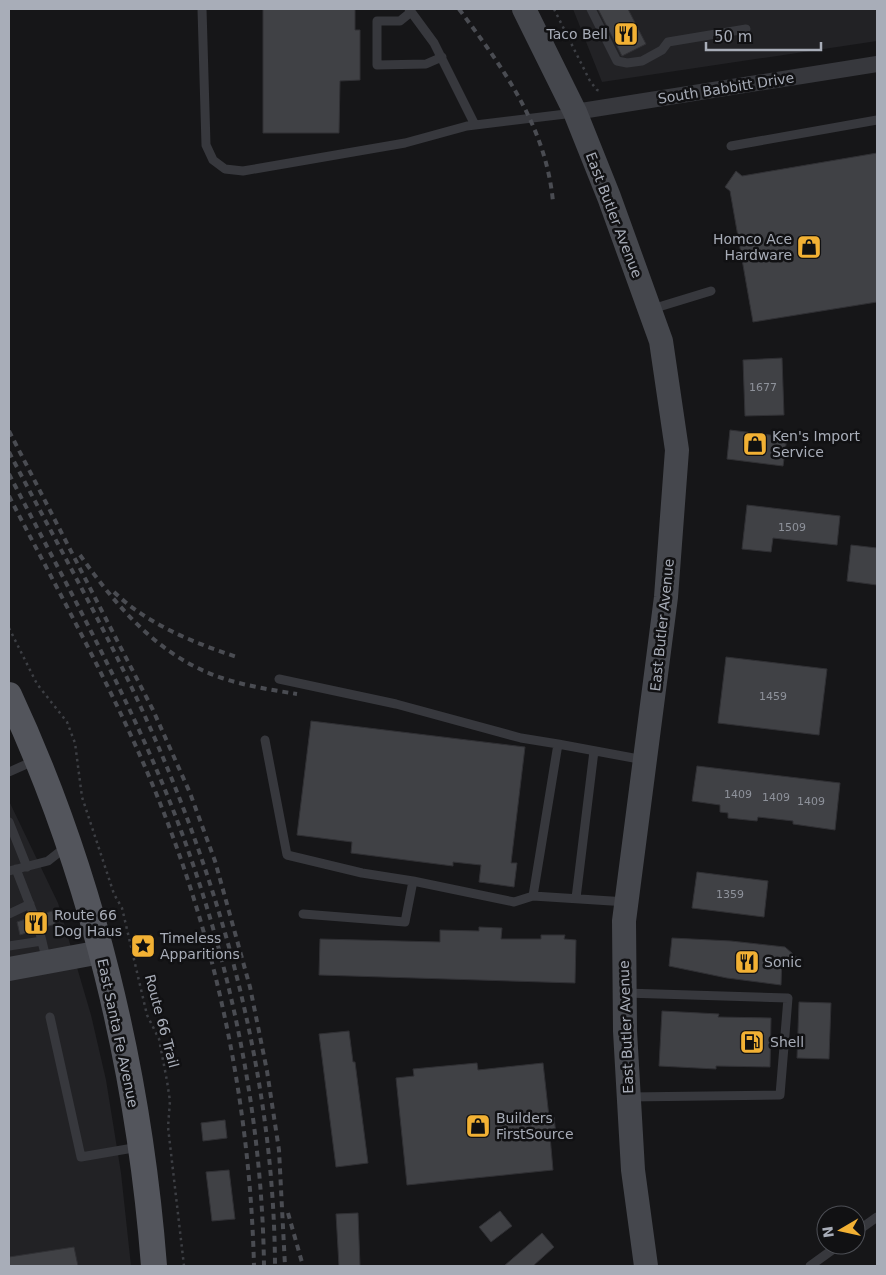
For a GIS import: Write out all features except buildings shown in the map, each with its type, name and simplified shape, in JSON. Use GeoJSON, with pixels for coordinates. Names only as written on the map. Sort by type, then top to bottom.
{"type":"FeatureCollection","features":[{"type":"Feature","properties":{"kind":"main road","name":"East Butler Avenue"},"geometry":{"type":"LineString","coordinates":[[524,9],[574,112],[609,197],[661,341],[677,450],[666,597],[624,921],[624,993],[633,1170],[646,1266]]}},
{"type":"Feature","properties":{"kind":"main road","name":"East Santa Fe Avenue"},"geometry":{"type":"LineString","coordinates":[[9,695],[68,845],[101,952],[125,1056],[142,1146],[154,1266]]}},
{"type":"Feature","properties":{"kind":"main road"},"geometry":{"type":"LineString","coordinates":[[9,969],[45,952],[101,952]]}},
{"type":"Feature","properties":{"kind":"street","name":"South Babbitt Drive"},"geometry":{"type":"LineString","coordinates":[[574,112],[877,64]]}},
{"type":"Feature","properties":{"kind":"lane"},"geometry":{"type":"LineString","coordinates":[[202,9],[206,145],[213,160],[225,169],[243,171],[336,156],[405,143],[475,125],[574,112]]}},
{"type":"Feature","properties":{"kind":"lane"},"geometry":{"type":"LineString","coordinates":[[591,9],[618,61],[627,63],[642,61],[662,50],[668,42],[746,29]]}},
{"type":"Feature","properties":{"kind":"lane"},"geometry":{"type":"LineString","coordinates":[[442,57],[426,64],[377,65],[377,21],[400,21],[410,10],[442,57],[475,125]]}},
{"type":"Feature","properties":{"kind":"lane"},"geometry":{"type":"LineString","coordinates":[[730,146],[877,120]]}},
{"type":"Feature","properties":{"kind":"lane"},"geometry":{"type":"LineString","coordinates":[[650,310],[711,291]]}},
{"type":"Feature","properties":{"kind":"lane"},"geometry":{"type":"LineString","coordinates":[[279,678],[396,704],[521,738],[646,761]]}},
{"type":"Feature","properties":{"kind":"lane"},"geometry":{"type":"LineString","coordinates":[[265,740],[288,855],[362,873],[413,881],[514,902],[533,896],[627,902]]}},
{"type":"Feature","properties":{"kind":"lane"},"geometry":{"type":"LineString","coordinates":[[533,896],[558,744]]}},
{"type":"Feature","properties":{"kind":"lane"},"geometry":{"type":"LineString","coordinates":[[576,898],[594,751]]}},
{"type":"Feature","properties":{"kind":"lane"},"geometry":{"type":"LineString","coordinates":[[9,772],[36,760]]}},
{"type":"Feature","properties":{"kind":"lane"},"geometry":{"type":"LineString","coordinates":[[9,822],[27,867]]}},
{"type":"Feature","properties":{"kind":"lane"},"geometry":{"type":"LineString","coordinates":[[35,918],[13,870],[48,861],[68,845]]}},
{"type":"Feature","properties":{"kind":"lane"},"geometry":{"type":"LineString","coordinates":[[303,914],[405,922],[413,881]]}},
{"type":"Feature","properties":{"kind":"lane"},"geometry":{"type":"LineString","coordinates":[[9,914],[30,904]]}},
{"type":"Feature","properties":{"kind":"lane"},"geometry":{"type":"LineString","coordinates":[[9,946],[45,952],[39,929]]}},
{"type":"Feature","properties":{"kind":"lane"},"geometry":{"type":"LineString","coordinates":[[624,993],[788,998],[780,1095],[629,1097]]}},
{"type":"Feature","properties":{"kind":"lane"},"geometry":{"type":"LineString","coordinates":[[50,1017],[81,1156],[142,1146]]}},
{"type":"Feature","properties":{"kind":"lane"},"geometry":{"type":"LineString","coordinates":[[866,1225],[877,1217]]}},
{"type":"Feature","properties":{"kind":"lane"},"geometry":{"type":"LineString","coordinates":[[810,1266],[825,1255]]}},
{"type":"Feature","properties":{"kind":"path"},"geometry":{"type":"LineString","coordinates":[[554,9],[590,81],[597,90],[608,92]]}},
{"type":"Feature","properties":{"kind":"path","name":"Route 66 Trail"},"geometry":{"type":"LineString","coordinates":[[9,628],[37,684],[67,722],[75,744],[82,797],[114,894],[124,915],[147,1015],[159,1039],[170,1101],[168,1127],[184,1266]]}},
{"type":"Feature","properties":{"kind":"shaded area"},"geometry":{"type":"Polygon","coordinates":[[[573,9],[877,9],[877,41],[602,82],[573,9]]]}},
{"type":"Feature","properties":{"kind":"shaded area"},"geometry":{"type":"Polygon","coordinates":[[[9,801],[58,903],[91,1015],[106,1080],[121,1173],[131,1266],[9,1266],[9,801]]]}},
{"type":"Feature","properties":{"kind":"railway"},"geometry":{"type":"LineString","coordinates":[[459,9],[506,76],[532,123],[542,148],[549,174],[553,202]]}},
{"type":"Feature","properties":{"kind":"railway"},"geometry":{"type":"LineString","coordinates":[[9,431],[153,710],[190,793],[215,861],[250,987],[267,1071],[279,1150],[285,1266]]}},
{"type":"Feature","properties":{"kind":"railway"},"geometry":{"type":"LineString","coordinates":[[9,452],[132,689],[175,787],[200,853],[240,988],[254,1057],[265,1126],[272,1196],[275,1266]]}},
{"type":"Feature","properties":{"kind":"railway"},"geometry":{"type":"LineString","coordinates":[[9,474],[98,645],[140,731],[177,820],[196,874],[228,984],[250,1096],[262,1209],[264,1266]]}},
{"type":"Feature","properties":{"kind":"railway"},"geometry":{"type":"LineString","coordinates":[[9,496],[87,645],[142,759],[179,854],[198,911],[214,969],[238,1087],[246,1146],[254,1266]]}},
{"type":"Feature","properties":{"kind":"railway"},"geometry":{"type":"LineString","coordinates":[[80,555],[109,593],[141,628],[178,657],[199,669],[231,681],[297,694]]}},
{"type":"Feature","properties":{"kind":"railway"},"geometry":{"type":"LineString","coordinates":[[114,592],[141,614],[156,623],[188,639],[237,657]]}},
{"type":"Feature","properties":{"kind":"railway"},"geometry":{"type":"LineString","coordinates":[[288,1213],[303,1266]]}},
{"type":"Feature","properties":{"kind":"place","name":"Taco Bell"},"geometry":{"type":"Point","coordinates":[626,34]}},
{"type":"Feature","properties":{"kind":"place","name":"Homco Ace Hardware"},"geometry":{"type":"Point","coordinates":[809,247]}},
{"type":"Feature","properties":{"kind":"place","name":"Ken's Import Service"},"geometry":{"type":"Point","coordinates":[755,444]}},
{"type":"Feature","properties":{"kind":"place","name":"Route 66 Dog Haus"},"geometry":{"type":"Point","coordinates":[36,923]}},
{"type":"Feature","properties":{"kind":"place","name":"Timeless Apparitions"},"geometry":{"type":"Point","coordinates":[143,946]}},
{"type":"Feature","properties":{"kind":"place","name":"Sonic"},"geometry":{"type":"Point","coordinates":[747,962]}},
{"type":"Feature","properties":{"kind":"place","name":"Shell"},"geometry":{"type":"Point","coordinates":[752,1042]}},
{"type":"Feature","properties":{"kind":"place","name":"Builders FirstSource"},"geometry":{"type":"Point","coordinates":[478,1126]}}]}
